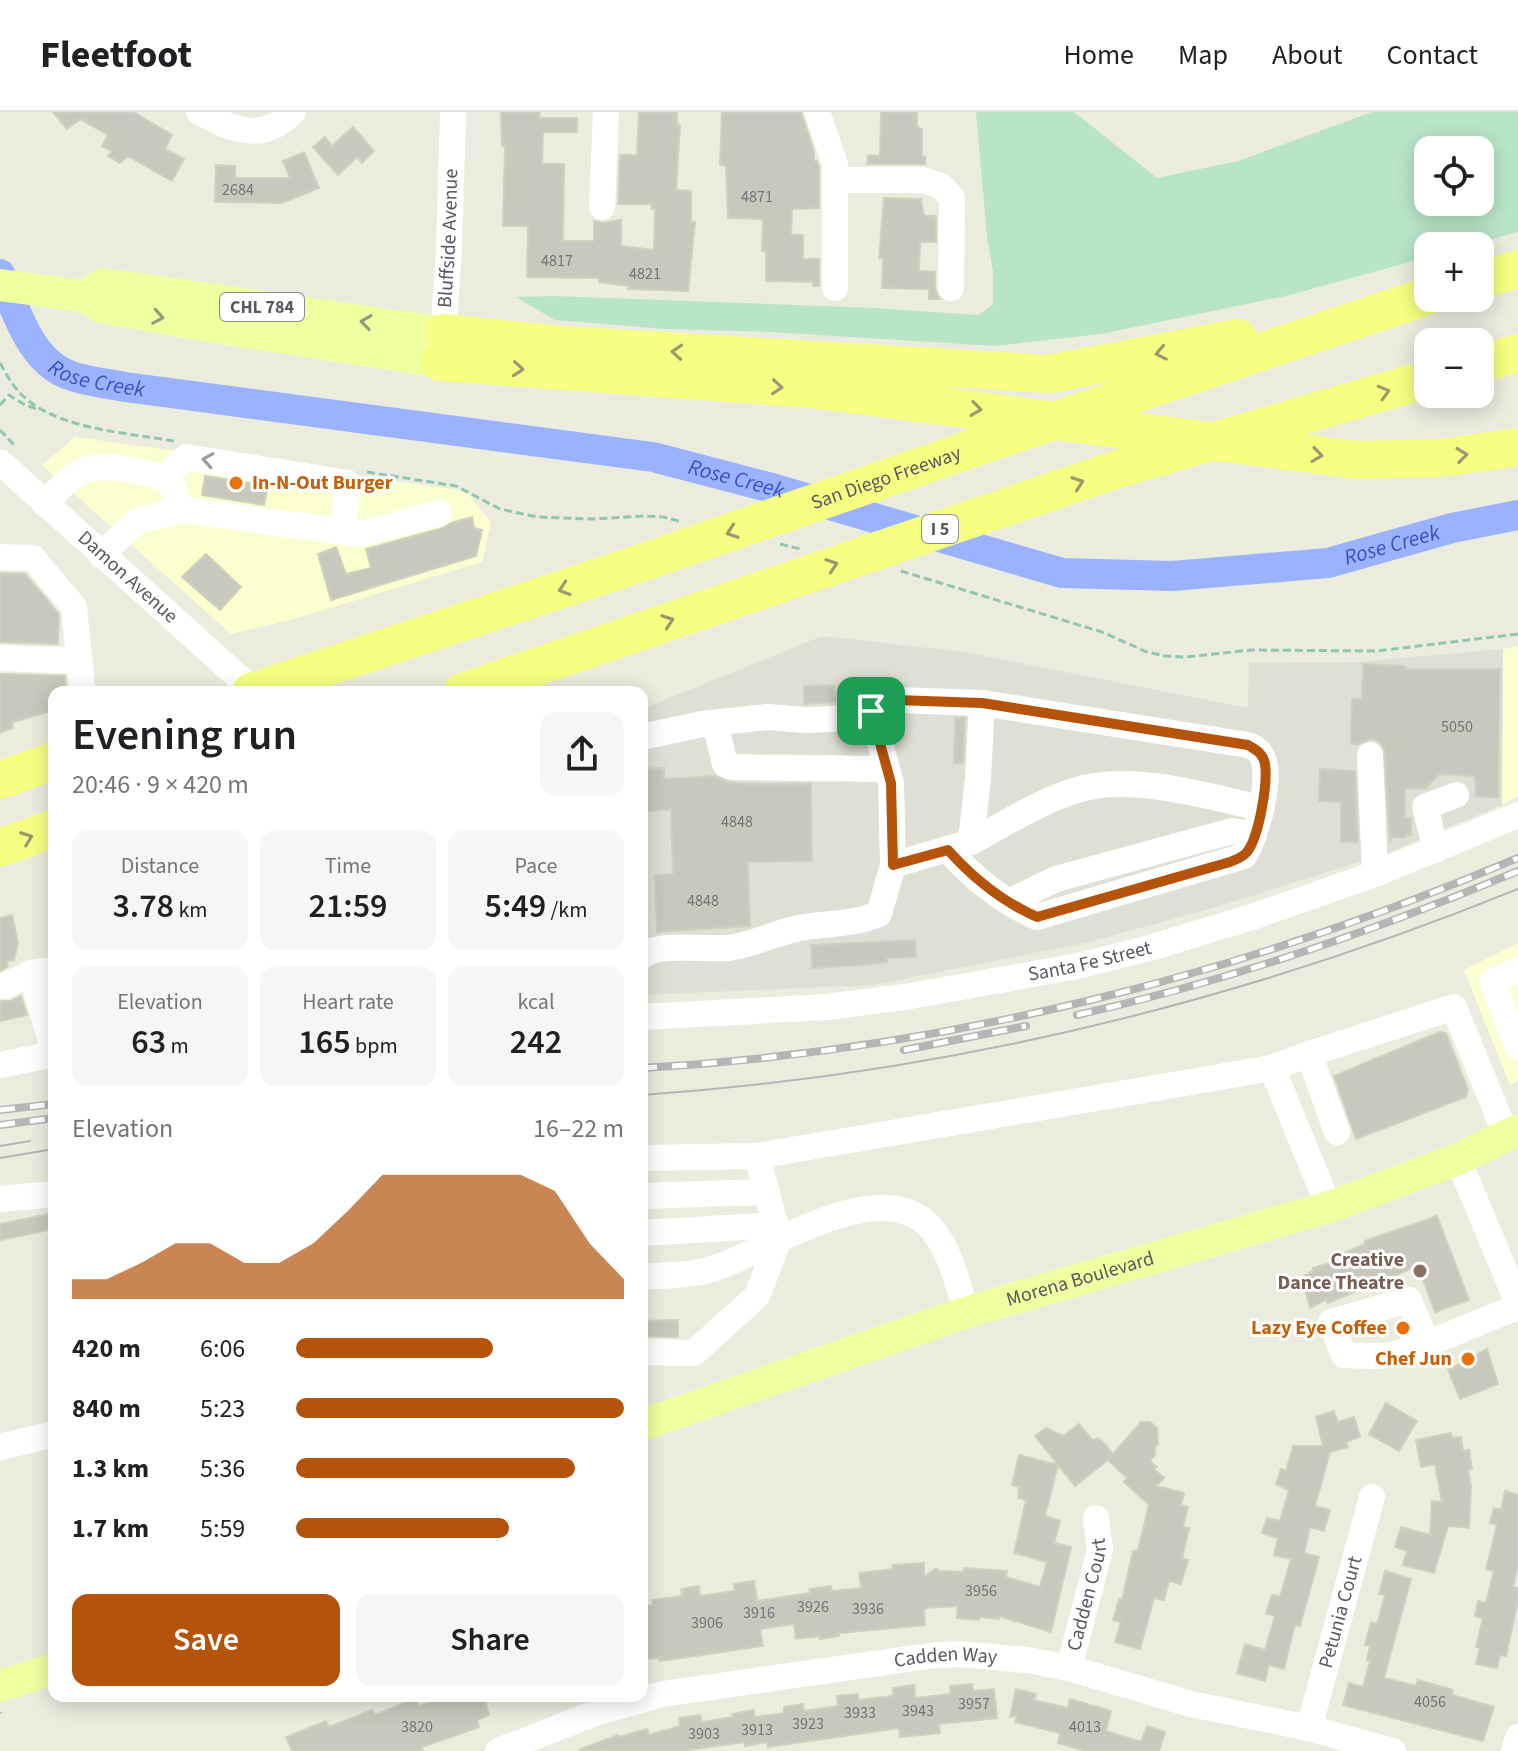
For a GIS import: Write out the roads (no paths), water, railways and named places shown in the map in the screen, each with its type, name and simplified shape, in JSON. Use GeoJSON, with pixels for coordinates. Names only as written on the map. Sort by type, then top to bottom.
{"type":"FeatureCollection","features":[{"type":"Feature","properties":{"kind":"highway"},"geometry":{"type":"LineString","coordinates":[[1494,276],[1518,269]]}},
{"type":"Feature","properties":{"kind":"highway"},"geometry":{"type":"LineString","coordinates":[[442,348],[561,345],[1049,374],[1264,334],[1414,298]]}},
{"type":"Feature","properties":{"kind":"highway","name":"San Diego Freeway"},"geometry":{"type":"LineString","coordinates":[[271,686],[1414,300]]}},
{"type":"Feature","properties":{"kind":"highway"},"geometry":{"type":"LineString","coordinates":[[442,348],[898,399],[1356,460],[1441,458],[1518,447]]}},
{"type":"Feature","properties":{"kind":"highway"},"geometry":{"type":"LineString","coordinates":[[1494,360],[1518,353]]}},
{"type":"Feature","properties":{"kind":"highway","name":"I 5"},"geometry":{"type":"LineString","coordinates":[[479,686],[1121,468],[1414,383]]}},
{"type":"Feature","properties":{"kind":"highway"},"geometry":{"type":"LineString","coordinates":[[0,780],[48,763]]}},
{"type":"Feature","properties":{"kind":"highway"},"geometry":{"type":"LineString","coordinates":[[0,848],[48,830]]}},
{"type":"Feature","properties":{"kind":"main road","name":"CHL 784"},"geometry":{"type":"LineString","coordinates":[[0,285],[84,296],[101,307],[442,348]]}},
{"type":"Feature","properties":{"kind":"main road","name":"Morena Boulevard"},"geometry":{"type":"LineString","coordinates":[[648,1423],[967,1312],[1329,1207],[1458,1159],[1512,1133]]}},
{"type":"Feature","properties":{"kind":"main road"},"geometry":{"type":"LineString","coordinates":[[0,1668],[48,1664]]}},
{"type":"Feature","properties":{"kind":"main road"},"geometry":{"type":"LineString","coordinates":[[0,1686],[48,1671]]}},
{"type":"Feature","properties":{"kind":"street"},"geometry":{"type":"LineString","coordinates":[[199,112],[244,132],[276,127],[293,112]]}},
{"type":"Feature","properties":{"kind":"street","name":"Bluffside Avenue"},"geometry":{"type":"LineString","coordinates":[[442,348],[453,112]]}},
{"type":"Feature","properties":{"kind":"street"},"geometry":{"type":"LineString","coordinates":[[602,207],[606,112]]}},
{"type":"Feature","properties":{"kind":"street"},"geometry":{"type":"LineString","coordinates":[[817,112],[835,164],[835,288]]}},
{"type":"Feature","properties":{"kind":"street"},"geometry":{"type":"LineString","coordinates":[[835,180],[923,180],[941,186],[952,198],[951,288]]}},
{"type":"Feature","properties":{"kind":"street"},"geometry":{"type":"LineString","coordinates":[[182,510],[169,479],[174,468],[186,457],[348,483],[342,531]]}},
{"type":"Feature","properties":{"kind":"street","name":"Damon Avenue"},"geometry":{"type":"LineString","coordinates":[[0,462],[246,686]]}},
{"type":"Feature","properties":{"kind":"street"},"geometry":{"type":"LineString","coordinates":[[45,504],[72,477],[85,470],[100,468],[141,472],[169,479]]}},
{"type":"Feature","properties":{"kind":"street"},"geometry":{"type":"LineString","coordinates":[[101,555],[137,521],[182,510],[361,534],[439,513]]}},
{"type":"Feature","properties":{"kind":"street"},"geometry":{"type":"LineString","coordinates":[[0,557],[33,558],[74,607],[81,673],[0,658]]}},
{"type":"Feature","properties":{"kind":"street"},"geometry":{"type":"LineString","coordinates":[[648,736],[768,717],[833,719],[871,711],[896,700],[982,703],[1248,745],[1259,752],[1265,762],[1265,784],[1254,835],[1244,856],[1037,917],[1009,902],[969,874],[960,846],[978,778],[982,703]]}},
{"type":"Feature","properties":{"kind":"street"},"geometry":{"type":"LineString","coordinates":[[648,952],[729,948],[806,927],[860,922],[879,914],[893,865],[891,783],[871,711]]}},
{"type":"Feature","properties":{"kind":"street"},"geometry":{"type":"LineString","coordinates":[[715,723],[720,752],[725,764],[733,767],[887,769]]}},
{"type":"Feature","properties":{"kind":"street"},"geometry":{"type":"LineString","coordinates":[[1370,755],[1375,874]]}},
{"type":"Feature","properties":{"kind":"street"},"geometry":{"type":"LineString","coordinates":[[893,865],[960,846],[1079,789],[1127,785],[1164,787],[1261,808]]}},
{"type":"Feature","properties":{"kind":"street"},"geometry":{"type":"LineString","coordinates":[[1436,850],[1425,807],[1456,795]]}},
{"type":"Feature","properties":{"kind":"street","name":"Santa Fe Street"},"geometry":{"type":"LineString","coordinates":[[648,1017],[827,1007],[905,997],[1078,966],[1240,920],[1375,874],[1518,815]]}},
{"type":"Feature","properties":{"kind":"street"},"geometry":{"type":"LineString","coordinates":[[1518,970],[1492,982],[1518,1048]]}},
{"type":"Feature","properties":{"kind":"street"},"geometry":{"type":"LineString","coordinates":[[5,986],[42,972],[48,1012]]}},
{"type":"Feature","properties":{"kind":"street"},"geometry":{"type":"LineString","coordinates":[[648,1158],[757,1156],[1272,1068],[1454,1007],[1512,1133]]}},
{"type":"Feature","properties":{"kind":"street"},"geometry":{"type":"LineString","coordinates":[[0,1065],[48,1054]]}},
{"type":"Feature","properties":{"kind":"street"},"geometry":{"type":"LineString","coordinates":[[1309,1054],[1337,1132]]}},
{"type":"Feature","properties":{"kind":"street"},"geometry":{"type":"LineString","coordinates":[[1272,1068],[1329,1207]]}},
{"type":"Feature","properties":{"kind":"street"},"geometry":{"type":"LineString","coordinates":[[648,1352],[694,1353],[757,1296],[778,1232],[757,1156]]}},
{"type":"Feature","properties":{"kind":"street"},"geometry":{"type":"LineString","coordinates":[[1426,1342],[1518,1305],[1458,1159]]}},
{"type":"Feature","properties":{"kind":"street"},"geometry":{"type":"LineString","coordinates":[[648,1196],[767,1192]]}},
{"type":"Feature","properties":{"kind":"street"},"geometry":{"type":"LineString","coordinates":[[0,1199],[48,1195]]}},
{"type":"Feature","properties":{"kind":"street"},"geometry":{"type":"LineString","coordinates":[[648,1233],[778,1232],[881,1206],[905,1212],[929,1226],[946,1251],[967,1312]]}},
{"type":"Feature","properties":{"kind":"street"},"geometry":{"type":"LineString","coordinates":[[648,1276],[709,1270],[778,1232]]}},
{"type":"Feature","properties":{"kind":"street"},"geometry":{"type":"LineString","coordinates":[[0,1447],[48,1435]]}},
{"type":"Feature","properties":{"kind":"street","name":"Petunia Court"},"geometry":{"type":"LineString","coordinates":[[1309,1728],[1372,1497]]}},
{"type":"Feature","properties":{"kind":"street","name":"Cadden Court"},"geometry":{"type":"LineString","coordinates":[[1069,1668],[1100,1550],[1096,1518]]}},
{"type":"Feature","properties":{"kind":"street","name":"Cadden Way"},"geometry":{"type":"LineString","coordinates":[[648,1700],[678,1692],[958,1654],[1027,1660],[1069,1668],[1191,1704],[1309,1728],[1393,1751]]}},
{"type":"Feature","properties":{"kind":"street","name":"Cadden Way"},"geometry":{"type":"LineString","coordinates":[[498,1751],[598,1712],[638,1702]]}},
{"type":"Feature","properties":{"kind":"street"},"geometry":{"type":"LineString","coordinates":[[1514,1751],[1518,1737]]}},
{"type":"Feature","properties":{"kind":"waterway","name":"Rose Creek"},"geometry":{"type":"LineString","coordinates":[[0,274],[34,346],[55,368],[89,381],[653,457],[768,487],[1062,573],[1172,576],[1328,563],[1452,528],[1518,515]]}},
{"type":"Feature","properties":{"kind":"tram line"},"geometry":{"type":"LineString","coordinates":[[648,1094],[756,1085],[868,1070],[979,1051],[1088,1027],[1305,967],[1518,889]]}},
{"type":"Feature","properties":{"kind":"tram line"},"geometry":{"type":"LineString","coordinates":[[0,1146],[30,1141]]}},
{"type":"Feature","properties":{"kind":"tram line"},"geometry":{"type":"LineString","coordinates":[[0,1158],[48,1150]]}},
{"type":"Feature","properties":{"kind":"railway"},"geometry":{"type":"LineString","coordinates":[[648,1068],[755,1059],[867,1044],[978,1025],[1089,1000],[1307,938],[1518,858]]}},
{"type":"Feature","properties":{"kind":"railway"},"geometry":{"type":"LineString","coordinates":[[1077,1015],[1190,987],[1300,953],[1518,871]]}},
{"type":"Feature","properties":{"kind":"railway"},"geometry":{"type":"LineString","coordinates":[[904,1050],[1026,1026]]}},
{"type":"Feature","properties":{"kind":"railway"},"geometry":{"type":"LineString","coordinates":[[0,1110],[48,1105]]}},
{"type":"Feature","properties":{"kind":"railway"},"geometry":{"type":"LineString","coordinates":[[0,1125],[48,1119]]}},
{"type":"Feature","properties":{"kind":"place","name":"In-N-Out Burger"},"geometry":{"type":"Point","coordinates":[236,483]}},
{"type":"Feature","properties":{"kind":"place","name":"Creative Dance Theatre"},"geometry":{"type":"Point","coordinates":[1420,1271]}},
{"type":"Feature","properties":{"kind":"place","name":"Lazy Eye Coffee"},"geometry":{"type":"Point","coordinates":[1403,1328]}},
{"type":"Feature","properties":{"kind":"place","name":"Chef Jun"},"geometry":{"type":"Point","coordinates":[1468,1359]}}]}
